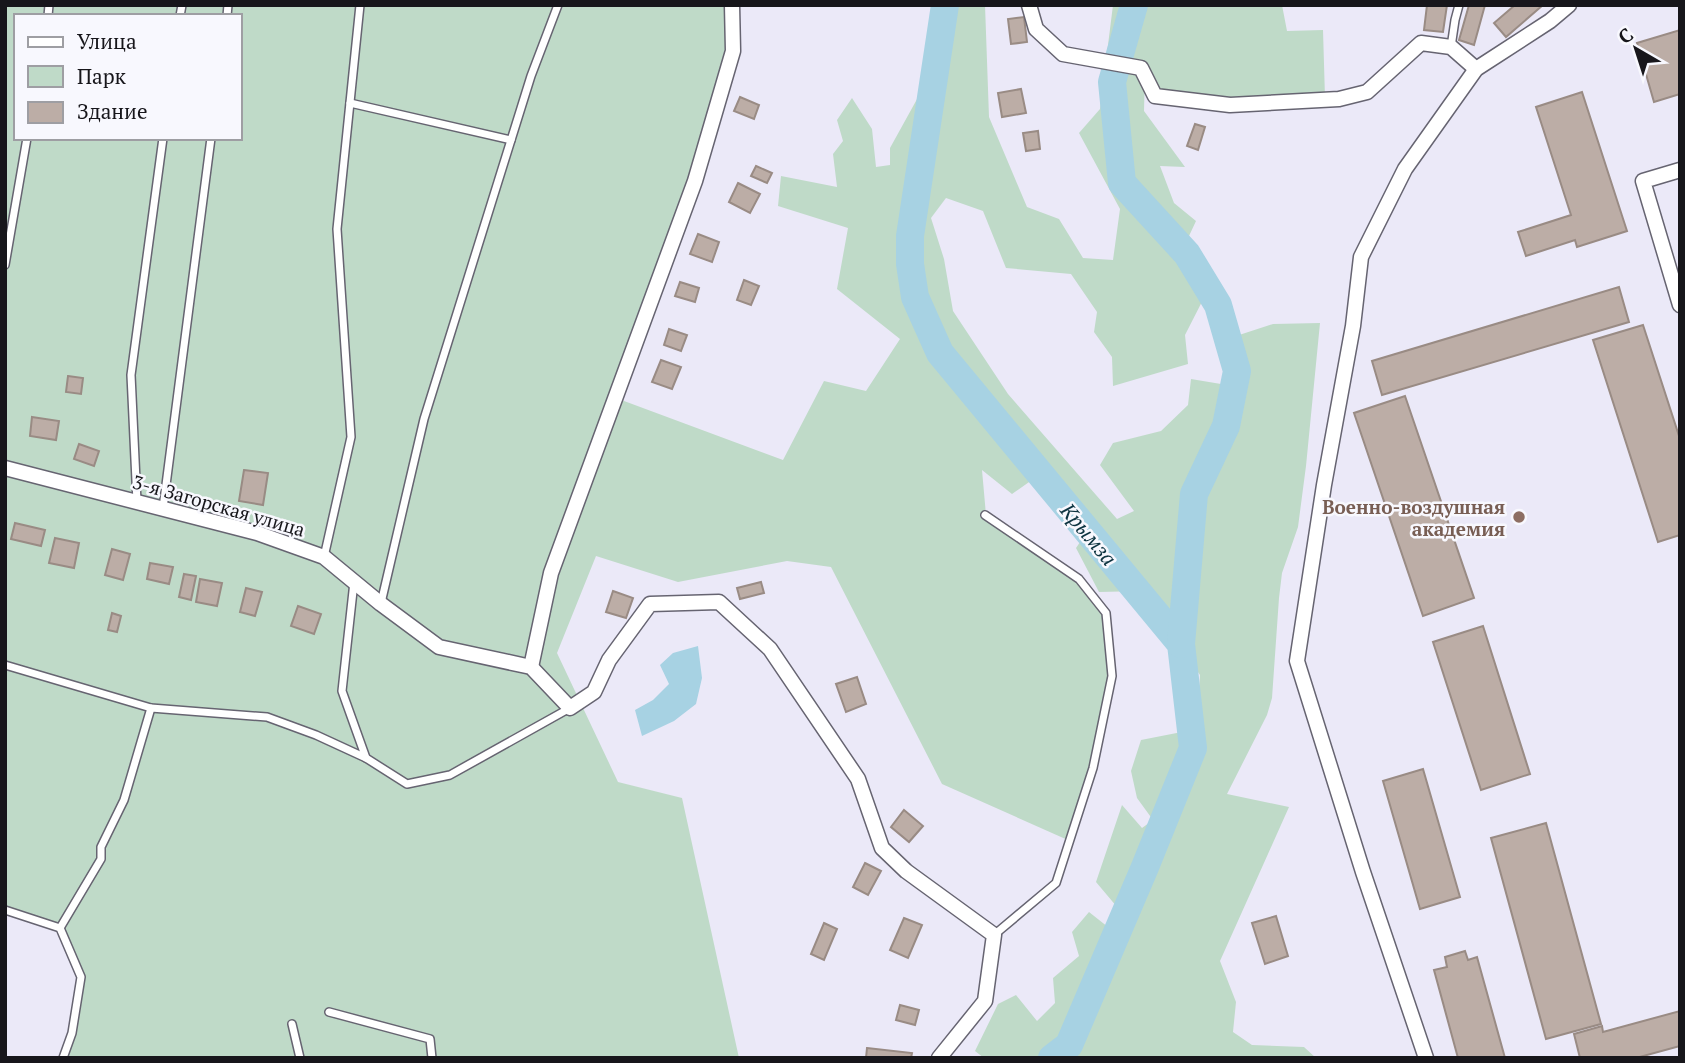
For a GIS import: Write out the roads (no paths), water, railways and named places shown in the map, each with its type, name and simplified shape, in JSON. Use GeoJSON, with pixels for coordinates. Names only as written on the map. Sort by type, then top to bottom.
{"type":"FeatureCollection","features":[{"type":"Feature","properties":{"kind":"street"},"geometry":{"type":"LineString","coordinates":[[732,5],[733,51],[695,181],[551,573],[531,667],[570,708],[594,692],[609,660],[650,604],[719,603],[770,649],[858,779],[883,848],[906,871],[994,935],[985,1002],[939,1058]]}},
{"type":"Feature","properties":{"kind":"street"},"geometry":{"type":"LineString","coordinates":[[1029,5],[1036,29],[1063,54],[1141,68],[1155,96],[1230,105],[1339,99],[1367,92],[1421,43],[1451,47],[1476,69]]}},
{"type":"Feature","properties":{"kind":"street"},"geometry":{"type":"LineString","coordinates":[[1426,1058],[1363,872],[1297,661],[1324,485],[1353,326],[1361,257],[1405,169],[1476,69],[1550,21],[1569,5]]}},
{"type":"Feature","properties":{"kind":"street"},"geometry":{"type":"LineString","coordinates":[[1680,170],[1643,181],[1680,305]]}},
{"type":"Feature","properties":{"kind":"street","name":"3-я Загорская улица"},"geometry":{"type":"LineString","coordinates":[[5,468],[257,533],[324,556],[439,648],[531,667]]}},
{"type":"Feature","properties":{"kind":"lane"},"geometry":{"type":"LineString","coordinates":[[324,556],[351,437],[337,229],[360,5]]}},
{"type":"Feature","properties":{"kind":"lane"},"geometry":{"type":"LineString","coordinates":[[381,604],[424,419],[531,76],[558,5]]}},
{"type":"Feature","properties":{"kind":"lane"},"geometry":{"type":"LineString","coordinates":[[1451,47],[1459,5]]}},
{"type":"Feature","properties":{"kind":"lane"},"geometry":{"type":"LineString","coordinates":[[350,103],[511,140]]}},
{"type":"Feature","properties":{"kind":"lane"},"geometry":{"type":"LineString","coordinates":[[5,265],[27,140]]}},
{"type":"Feature","properties":{"kind":"lane"},"geometry":{"type":"LineString","coordinates":[[137,502],[131,376],[163,140]]}},
{"type":"Feature","properties":{"kind":"lane"},"geometry":{"type":"LineString","coordinates":[[163,508],[211,140]]}},
{"type":"Feature","properties":{"kind":"lane"},"geometry":{"type":"LineString","coordinates":[[985,515],[1079,579],[1106,613],[1112,676],[1093,768],[1056,883],[994,935]]}},
{"type":"Feature","properties":{"kind":"lane"},"geometry":{"type":"LineString","coordinates":[[354,582],[342,691],[366,758]]}},
{"type":"Feature","properties":{"kind":"lane"},"geometry":{"type":"LineString","coordinates":[[5,665],[151,708],[267,717],[316,735],[366,758],[407,785],[450,775],[570,708]]}},
{"type":"Feature","properties":{"kind":"lane"},"geometry":{"type":"LineString","coordinates":[[60,928],[100,859],[101,847],[124,800],[151,708]]}},
{"type":"Feature","properties":{"kind":"lane"},"geometry":{"type":"LineString","coordinates":[[5,910],[60,928],[81,977],[72,1033],[63,1058]]}},
{"type":"Feature","properties":{"kind":"lane"},"geometry":{"type":"LineString","coordinates":[[329,1012],[430,1039],[432,1058]]}},
{"type":"Feature","properties":{"kind":"lane"},"geometry":{"type":"LineString","coordinates":[[292,1024],[300,1058]]}},
{"type":"Feature","properties":{"kind":"water"},"geometry":{"type":"Polygon","coordinates":[[[698,646],[702,678],[696,704],[674,721],[642,736],[635,710],[653,700],[669,684],[660,665],[673,653],[698,646]]]}},
{"type":"Feature","properties":{"kind":"waterway","name":"Крымза"},"geometry":{"type":"LineString","coordinates":[[945,5],[910,236],[910,264],[915,297],[940,353],[1181,644],[1193,748],[1069,1045],[1052,1058]]}},
{"type":"Feature","properties":{"kind":"waterway"},"geometry":{"type":"LineString","coordinates":[[1134,5],[1112,82],[1122,183],[1187,254],[1218,305],[1237,371],[1226,426],[1194,494],[1181,644]]}},
{"type":"Feature","properties":{"kind":"place","name":"Военно-воздушная академия"},"geometry":{"type":"Point","coordinates":[1519,517]}}]}
